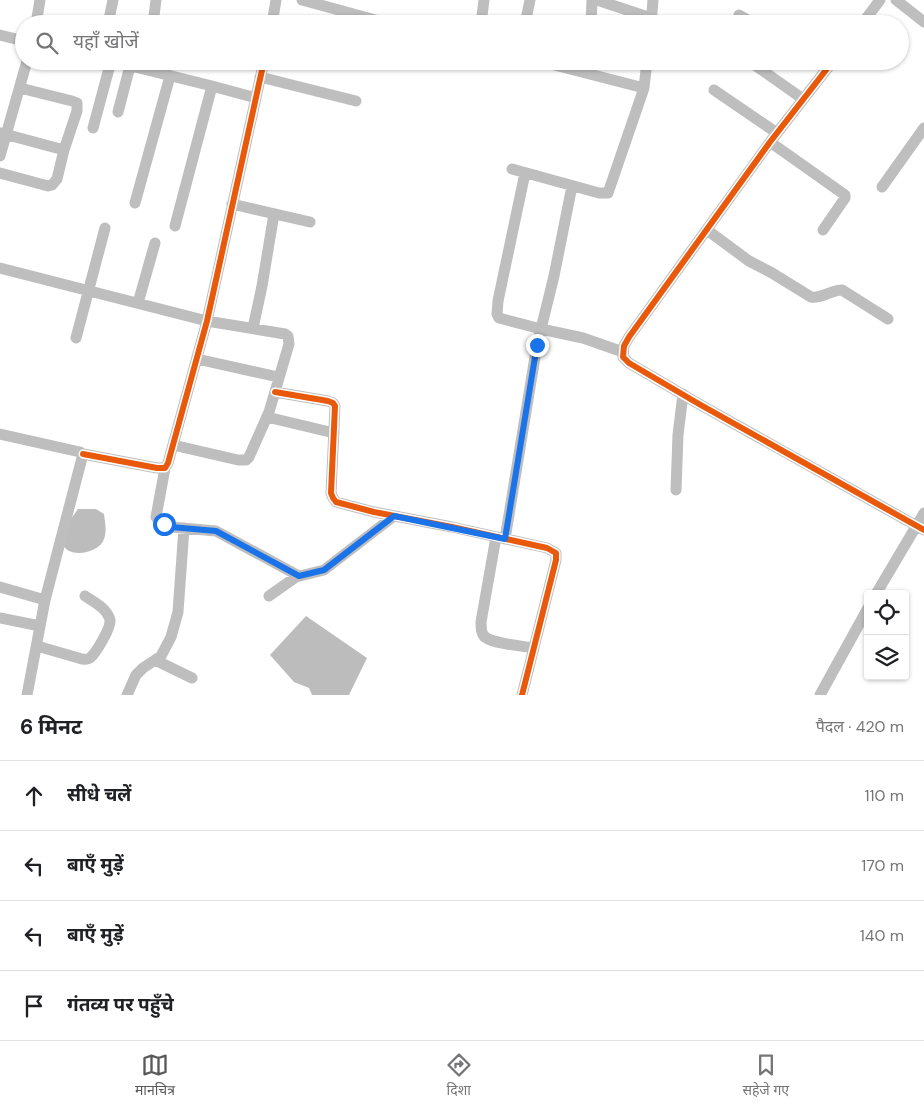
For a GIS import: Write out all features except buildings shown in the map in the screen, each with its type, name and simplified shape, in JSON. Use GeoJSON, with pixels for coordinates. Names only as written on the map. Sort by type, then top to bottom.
{"type":"FeatureCollection","features":[{"type":"Feature","properties":{"kind":"street"},"geometry":{"type":"LineString","coordinates":[[38,15],[40,0]]}},
{"type":"Feature","properties":{"kind":"street"},"geometry":{"type":"LineString","coordinates":[[110,15],[113,0]]}},
{"type":"Feature","properties":{"kind":"street"},"geometry":{"type":"LineString","coordinates":[[154,15],[156,0]]}},
{"type":"Feature","properties":{"kind":"street"},"geometry":{"type":"LineString","coordinates":[[274,15],[276,0]]}},
{"type":"Feature","properties":{"kind":"street"},"geometry":{"type":"LineString","coordinates":[[302,0],[357,15]]}},
{"type":"Feature","properties":{"kind":"street"},"geometry":{"type":"LineString","coordinates":[[482,15],[484,0]]}},
{"type":"Feature","properties":{"kind":"street"},"geometry":{"type":"LineString","coordinates":[[528,15],[530,0]]}},
{"type":"Feature","properties":{"kind":"street"},"geometry":{"type":"LineString","coordinates":[[591,15],[592,0]]}},
{"type":"Feature","properties":{"kind":"street"},"geometry":{"type":"LineString","coordinates":[[597,0],[636,15]]}},
{"type":"Feature","properties":{"kind":"street"},"geometry":{"type":"LineString","coordinates":[[652,15],[654,0]]}},
{"type":"Feature","properties":{"kind":"street"},"geometry":{"type":"LineString","coordinates":[[869,15],[880,0]]}},
{"type":"Feature","properties":{"kind":"street"},"geometry":{"type":"LineString","coordinates":[[896,0],[924,22]]}},
{"type":"Feature","properties":{"kind":"street"},"geometry":{"type":"LineString","coordinates":[[0,35],[15,39]]}},
{"type":"Feature","properties":{"kind":"street"},"geometry":{"type":"LineString","coordinates":[[0,156],[3,133],[25,70]]}},
{"type":"Feature","properties":{"kind":"street"},"geometry":{"type":"LineString","coordinates":[[92,128],[108,70]]}},
{"type":"Feature","properties":{"kind":"street"},"geometry":{"type":"LineString","coordinates":[[118,112],[129,70]]}},
{"type":"Feature","properties":{"kind":"street"},"geometry":{"type":"LineString","coordinates":[[156,70],[170,76],[256,98]]}},
{"type":"Feature","properties":{"kind":"street"},"geometry":{"type":"LineString","coordinates":[[262,70],[207,321],[165,468],[157,510],[157,520],[171,527],[216,531],[299,576]]}},
{"type":"Feature","properties":{"kind":"street"},"geometry":{"type":"LineString","coordinates":[[574,70],[644,88]]}},
{"type":"Feature","properties":{"kind":"street"},"geometry":{"type":"LineString","coordinates":[[589,70],[589,74]]}},
{"type":"Feature","properties":{"kind":"street"},"geometry":{"type":"LineString","coordinates":[[512,169],[598,193],[608,193],[644,88],[646,70]]}},
{"type":"Feature","properties":{"kind":"street"},"geometry":{"type":"LineString","coordinates":[[762,70],[803,99]]}},
{"type":"Feature","properties":{"kind":"street"},"geometry":{"type":"LineString","coordinates":[[824,70],[629,337],[624,346],[624,357],[630,363],[683,394],[920,528]]}},
{"type":"Feature","properties":{"kind":"street"},"geometry":{"type":"LineString","coordinates":[[135,203],[170,76]]}},
{"type":"Feature","properties":{"kind":"street"},"geometry":{"type":"LineString","coordinates":[[260,77],[356,101]]}},
{"type":"Feature","properties":{"kind":"street"},"geometry":{"type":"LineString","coordinates":[[175,226],[212,86]]}},
{"type":"Feature","properties":{"kind":"street"},"geometry":{"type":"LineString","coordinates":[[0,173],[48,186],[52,185],[57,180],[64,150],[77,111],[76,104],[72,101],[20,88]]}},
{"type":"Feature","properties":{"kind":"street"},"geometry":{"type":"LineString","coordinates":[[714,90],[845,195],[845,198],[823,230]]}},
{"type":"Feature","properties":{"kind":"street"},"geometry":{"type":"LineString","coordinates":[[882,187],[924,128]]}},
{"type":"Feature","properties":{"kind":"street"},"geometry":{"type":"LineString","coordinates":[[3,133],[64,150]]}},
{"type":"Feature","properties":{"kind":"street"},"geometry":{"type":"LineString","coordinates":[[525,173],[498,301],[497,314],[502,320],[583,338],[623,352]]}},
{"type":"Feature","properties":{"kind":"street"},"geometry":{"type":"LineString","coordinates":[[534,648],[492,641],[482,633],[481,622],[501,538],[541,330],[572,186]]}},
{"type":"Feature","properties":{"kind":"street"},"geometry":{"type":"LineString","coordinates":[[232,204],[310,222]]}},
{"type":"Feature","properties":{"kind":"street"},"geometry":{"type":"LineString","coordinates":[[253,328],[274,214]]}},
{"type":"Feature","properties":{"kind":"street"},"geometry":{"type":"LineString","coordinates":[[76,338],[105,228]]}},
{"type":"Feature","properties":{"kind":"street"},"geometry":{"type":"LineString","coordinates":[[707,230],[749,261],[811,297],[818,298],[834,291],[842,290],[888,319]]}},
{"type":"Feature","properties":{"kind":"street"},"geometry":{"type":"LineString","coordinates":[[138,303],[155,242]]}},
{"type":"Feature","properties":{"kind":"street"},"geometry":{"type":"LineString","coordinates":[[0,268],[207,321],[285,334],[290,339],[267,417],[249,458],[238,460],[173,445]]}},
{"type":"Feature","properties":{"kind":"street"},"geometry":{"type":"LineString","coordinates":[[197,359],[278,377]]}},
{"type":"Feature","properties":{"kind":"street"},"geometry":{"type":"LineString","coordinates":[[275,392],[333,403],[336,411],[332,493],[336,502],[547,548],[556,553],[556,560],[522,695]]}},
{"type":"Feature","properties":{"kind":"street"},"geometry":{"type":"LineString","coordinates":[[676,490],[678,435],[683,394]]}},
{"type":"Feature","properties":{"kind":"street"},"geometry":{"type":"LineString","coordinates":[[267,417],[334,433]]}},
{"type":"Feature","properties":{"kind":"street"},"geometry":{"type":"LineString","coordinates":[[0,434],[83,454],[165,468]]}},
{"type":"Feature","properties":{"kind":"street"},"geometry":{"type":"LineString","coordinates":[[27,695],[46,600],[83,454]]}},
{"type":"Feature","properties":{"kind":"street"},"geometry":{"type":"LineString","coordinates":[[879,590],[920,528],[924,513]]}},
{"type":"Feature","properties":{"kind":"street"},"geometry":{"type":"LineString","coordinates":[[269,596],[287,582],[299,576],[324,570],[394,516]]}},
{"type":"Feature","properties":{"kind":"street"},"geometry":{"type":"LineString","coordinates":[[127,695],[136,675],[161,656],[171,637],[178,612],[184,528]]}},
{"type":"Feature","properties":{"kind":"street"},"geometry":{"type":"LineString","coordinates":[[0,587],[46,600]]}},
{"type":"Feature","properties":{"kind":"street"},"geometry":{"type":"LineString","coordinates":[[37,646],[82,659],[87,659],[97,650],[110,624],[110,620],[103,608],[85,596]]}},
{"type":"Feature","properties":{"kind":"street"},"geometry":{"type":"LineString","coordinates":[[820,695],[864,615]]}},
{"type":"Feature","properties":{"kind":"street"},"geometry":{"type":"LineString","coordinates":[[0,618],[40,626]]}},
{"type":"Feature","properties":{"kind":"street"},"geometry":{"type":"LineString","coordinates":[[154,660],[192,678]]}},
{"type":"Feature","properties":{"kind":"shaded area"},"geometry":{"type":"Polygon","coordinates":[[[78,509],[96,509],[104,514],[105,520],[105,533],[102,543],[98,547],[84,553],[69,551],[62,545],[66,526],[78,509]]]}},
{"type":"Feature","properties":{"kind":"shaded area"},"geometry":{"type":"Polygon","coordinates":[[[306,616],[367,658],[349,695],[312,695],[309,688],[294,682],[270,655],[306,616]]]}},
{"type":"Feature","properties":{"kind":"cycle path"},"geometry":{"type":"LineString","coordinates":[[83,454],[157,468],[165,468],[168,463],[207,321],[262,70]]}},
{"type":"Feature","properties":{"kind":"cycle path"},"geometry":{"type":"LineString","coordinates":[[826,70],[770,142],[629,337],[624,346],[623,357],[629,363],[699,404],[924,530]]}},
{"type":"Feature","properties":{"kind":"cycle path"},"geometry":{"type":"LineString","coordinates":[[275,392],[328,401],[335,406],[331,493],[336,502],[374,512],[547,548],[556,553],[556,560],[522,695]]}},
{"type":"Feature","properties":{"kind":"route"},"geometry":{"type":"LineString","coordinates":[[164,524],[171,527],[216,531],[266,556],[299,576],[324,570],[394,516],[505,539],[537,345]]}}]}
